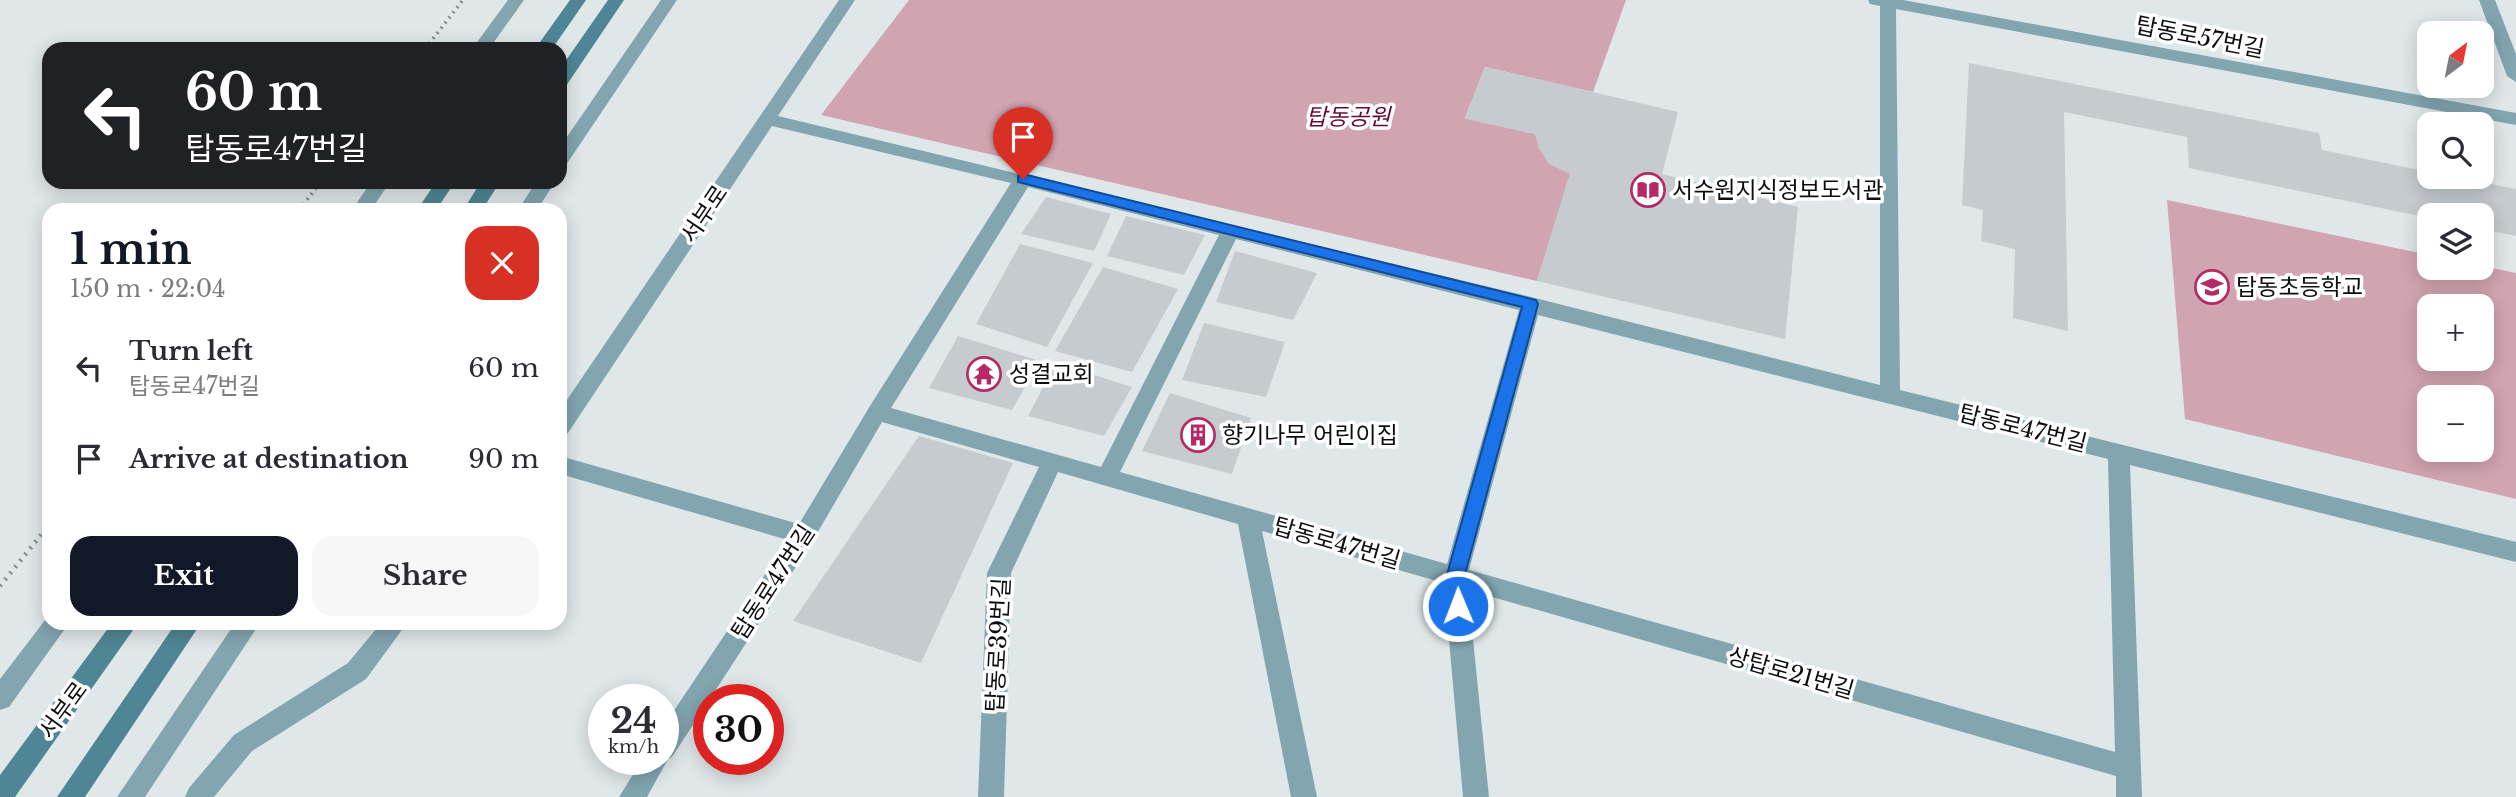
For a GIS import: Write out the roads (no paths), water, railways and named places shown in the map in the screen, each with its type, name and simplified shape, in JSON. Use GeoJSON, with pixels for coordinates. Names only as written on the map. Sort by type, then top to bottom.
{"type":"FeatureCollection","features":[{"type":"Feature","properties":{"kind":"main road"},"geometry":{"type":"LineString","coordinates":[[548,42],[578,0]]}},
{"type":"Feature","properties":{"kind":"main road"},"geometry":{"type":"LineString","coordinates":[[567,72],[616,0]]}},
{"type":"Feature","properties":{"kind":"main road","name":"서부로"},"geometry":{"type":"LineString","coordinates":[[0,796],[121,630]]}},
{"type":"Feature","properties":{"kind":"main road"},"geometry":{"type":"LineString","coordinates":[[70,797],[184,630]]}},
{"type":"Feature","properties":{"kind":"street"},"geometry":{"type":"LineString","coordinates":[[485,42],[516,0]]}},
{"type":"Feature","properties":{"kind":"street"},"geometry":{"type":"LineString","coordinates":[[567,151],[669,0]]}},
{"type":"Feature","properties":{"kind":"street","name":"서부로"},"geometry":{"type":"LineString","coordinates":[[567,417],[847,0]]}},
{"type":"Feature","properties":{"kind":"street"},"geometry":{"type":"LineString","coordinates":[[2487,0],[2516,76]]}},
{"type":"Feature","properties":{"kind":"street"},"geometry":{"type":"LineString","coordinates":[[1884,1],[1890,394]]}},
{"type":"Feature","properties":{"kind":"street","name":"탑동로57번길"},"geometry":{"type":"LineString","coordinates":[[1884,1],[2516,119]]}},
{"type":"Feature","properties":{"kind":"street"},"geometry":{"type":"LineString","coordinates":[[768,119],[1023,179]]}},
{"type":"Feature","properties":{"kind":"street","name":"탑동로47번길"},"geometry":{"type":"LineString","coordinates":[[679,725],[804,535],[877,412],[1023,179],[2516,552]]}},
{"type":"Feature","properties":{"kind":"street"},"geometry":{"type":"LineString","coordinates":[[1106,478],[1230,230]]}},
{"type":"Feature","properties":{"kind":"street"},"geometry":{"type":"LineString","coordinates":[[1476,797],[1455,578],[1531,304]]}},
{"type":"Feature","properties":{"kind":"street","name":"탑동로47번길"},"geometry":{"type":"LineString","coordinates":[[877,412],[1455,578]]}},
{"type":"Feature","properties":{"kind":"street"},"geometry":{"type":"LineString","coordinates":[[2119,452],[2129,797]]}},
{"type":"Feature","properties":{"kind":"street","name":"탑동로39번길"},"geometry":{"type":"LineString","coordinates":[[991,797],[999,573],[1052,462]]}},
{"type":"Feature","properties":{"kind":"street"},"geometry":{"type":"LineString","coordinates":[[567,467],[804,535]]}},
{"type":"Feature","properties":{"kind":"street"},"geometry":{"type":"LineString","coordinates":[[1248,517],[1304,797]]}},
{"type":"Feature","properties":{"kind":"street","name":"상탑로21번길"},"geometry":{"type":"LineString","coordinates":[[1455,578],[2127,767]]}},
{"type":"Feature","properties":{"kind":"street"},"geometry":{"type":"LineString","coordinates":[[0,699],[51,630]]}},
{"type":"Feature","properties":{"kind":"street"},"geometry":{"type":"LineString","coordinates":[[130,797],[242,630]]}},
{"type":"Feature","properties":{"kind":"street"},"geometry":{"type":"LineString","coordinates":[[198,797],[243,743],[357,671],[389,630]]}},
{"type":"Feature","properties":{"kind":"street"},"geometry":{"type":"LineString","coordinates":[[632,797],[646,775]]}},
{"type":"Feature","properties":{"kind":"place","name":"서수원지식정보도서관"},"geometry":{"type":"Point","coordinates":[1648,190]}},
{"type":"Feature","properties":{"kind":"place","name":"탑동초등학교"},"geometry":{"type":"Point","coordinates":[2212,287]}},
{"type":"Feature","properties":{"kind":"place","name":"성결교회"},"geometry":{"type":"Point","coordinates":[984,374]}},
{"type":"Feature","properties":{"kind":"place","name":"향기나무 어린이집"},"geometry":{"type":"Point","coordinates":[1198,435]}},
{"type":"Feature","properties":{"kind":"park label","name":"탑동공원"},"geometry":{"type":"Point","coordinates":[1348,117]}}]}
